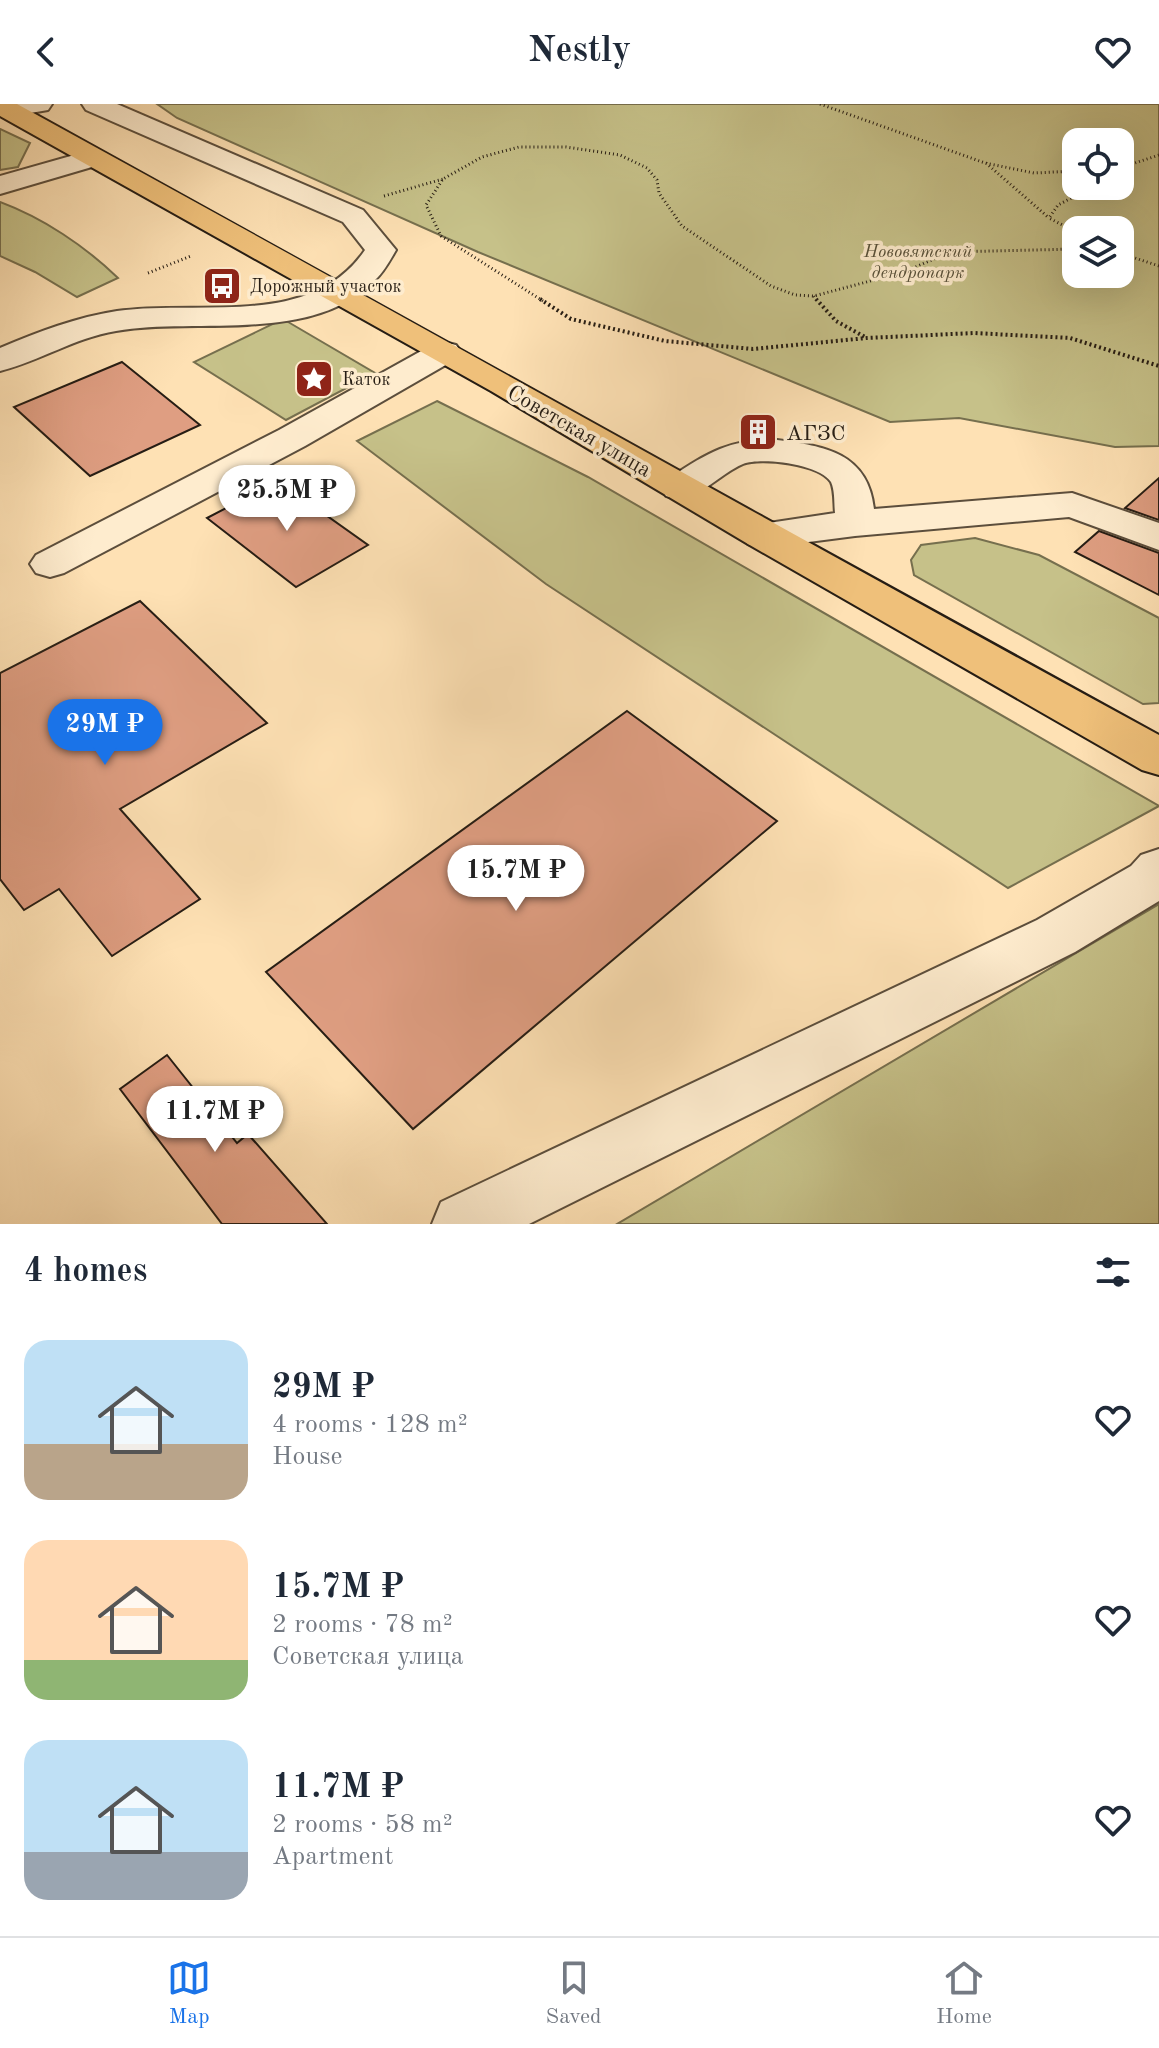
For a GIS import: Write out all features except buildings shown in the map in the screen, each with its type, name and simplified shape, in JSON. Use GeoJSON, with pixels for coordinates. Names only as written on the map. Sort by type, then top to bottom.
{"type":"FeatureCollection","features":[{"type":"Feature","properties":{"kind":"main road","name":"Советская улица"},"geometry":{"type":"LineString","coordinates":[[15,106],[92,158],[444,352],[762,535],[1159,757]]}},
{"type":"Feature","properties":{"kind":"lane"},"geometry":{"type":"LineString","coordinates":[[0,361],[51,337],[121,320],[257,315],[318,302],[361,277],[381,250],[353,216],[95,104]]}},
{"type":"Feature","properties":{"kind":"lane"},"geometry":{"type":"LineString","coordinates":[[0,185],[92,158]]}},
{"type":"Feature","properties":{"kind":"lane"},"geometry":{"type":"LineString","coordinates":[[50,564],[292,438],[444,352]]}},
{"type":"Feature","properties":{"kind":"lane"},"geometry":{"type":"LineString","coordinates":[[680,488],[736,454],[762,451],[798,454],[835,465],[849,481],[855,523]]}},
{"type":"Feature","properties":{"kind":"lane"},"geometry":{"type":"LineString","coordinates":[[762,535],[855,523],[1072,505],[1159,537]]}},
{"type":"Feature","properties":{"kind":"lane"},"geometry":{"type":"LineString","coordinates":[[463,1224],[1056,936],[1149,881],[1159,870]]}},
{"type":"Feature","properties":{"kind":"path"},"geometry":{"type":"LineString","coordinates":[[820,104],[985,163],[1034,173],[1062,172]]}},
{"type":"Feature","properties":{"kind":"path"},"geometry":{"type":"LineString","coordinates":[[353,216],[372,200],[443,179],[482,157],[519,147],[566,147],[620,155],[647,168],[657,180],[659,193],[682,226],[771,286],[795,295],[814,296],[904,272],[950,252],[1062,249]]}},
{"type":"Feature","properties":{"kind":"path"},"geometry":{"type":"LineString","coordinates":[[1134,166],[1159,155]]}},
{"type":"Feature","properties":{"kind":"path"},"geometry":{"type":"LineString","coordinates":[[985,163],[1049,218],[1062,225]]}},
{"type":"Feature","properties":{"kind":"path"},"geometry":{"type":"LineString","coordinates":[[443,179],[426,205],[441,236],[571,319],[665,341],[753,349],[867,338],[974,333],[1070,338],[1159,366]]}},
{"type":"Feature","properties":{"kind":"path"},"geometry":{"type":"LineString","coordinates":[[1049,218],[1058,205],[1067,200]]}},
{"type":"Feature","properties":{"kind":"path"},"geometry":{"type":"LineString","coordinates":[[148,273],[191,256]]}},
{"type":"Feature","properties":{"kind":"path"},"geometry":{"type":"LineString","coordinates":[[1134,258],[1159,266]]}},
{"type":"Feature","properties":{"kind":"path"},"geometry":{"type":"LineString","coordinates":[[814,296],[821,309],[838,323],[867,338]]}},
{"type":"Feature","properties":{"kind":"green space","name":"Нововятский дендропарк"},"geometry":{"type":"Polygon","coordinates":[[[157,104],[1159,104],[1159,446],[1115,447],[959,418],[890,422],[478,252],[177,118],[157,104]]]}},
{"type":"Feature","properties":{"kind":"green space"},"geometry":{"type":"Polygon","coordinates":[[[0,129],[30,143],[18,167],[0,170],[0,129]]]}},
{"type":"Feature","properties":{"kind":"green space"},"geometry":{"type":"Polygon","coordinates":[[[0,202],[63,234],[118,278],[77,297],[0,256],[0,202]]]}},
{"type":"Feature","properties":{"kind":"green space"},"geometry":{"type":"Polygon","coordinates":[[[283,319],[375,373],[286,420],[194,362],[283,319]]]}},
{"type":"Feature","properties":{"kind":"green space"},"geometry":{"type":"Polygon","coordinates":[[[437,401],[588,477],[1159,806],[1008,888],[546,584],[357,441],[437,401]]]}},
{"type":"Feature","properties":{"kind":"green space"},"geometry":{"type":"Polygon","coordinates":[[[975,538],[1039,555],[1159,618],[1159,703],[1143,704],[914,575],[911,560],[921,545],[975,538]]]}},
{"type":"Feature","properties":{"kind":"green space"},"geometry":{"type":"Polygon","coordinates":[[[1159,904],[1159,1224],[617,1224],[1159,904]]]}},
{"type":"Feature","properties":{"kind":"place","name":"Дорожный участок"},"geometry":{"type":"Point","coordinates":[222,286]}},
{"type":"Feature","properties":{"kind":"place","name":"Каток"},"geometry":{"type":"Point","coordinates":[314,379]}},
{"type":"Feature","properties":{"kind":"place","name":"АГЗС"},"geometry":{"type":"Point","coordinates":[758,432]}}]}
